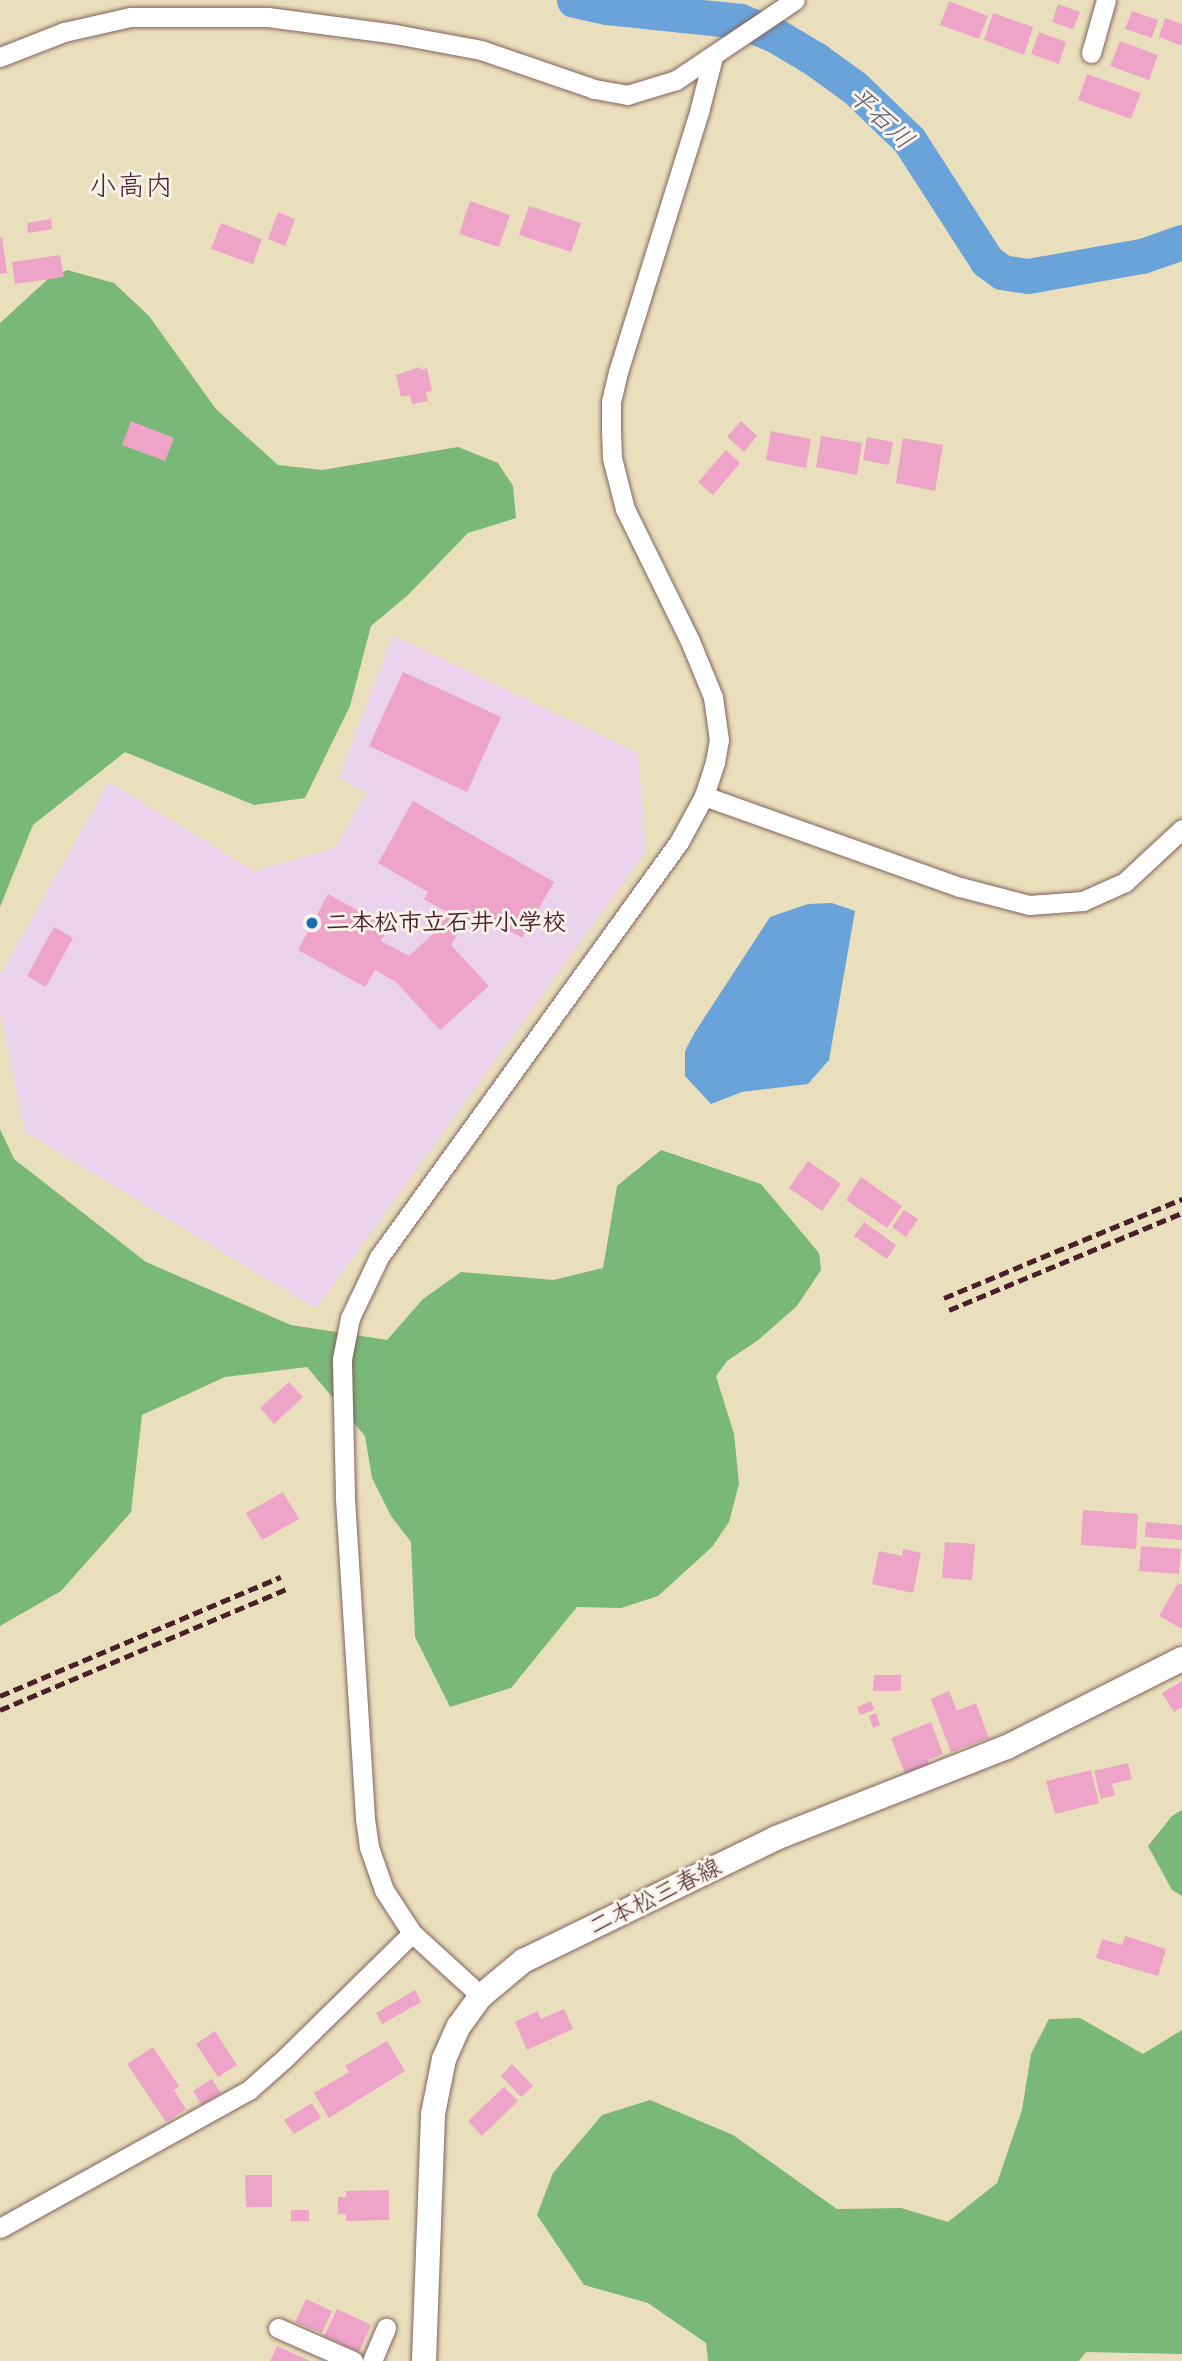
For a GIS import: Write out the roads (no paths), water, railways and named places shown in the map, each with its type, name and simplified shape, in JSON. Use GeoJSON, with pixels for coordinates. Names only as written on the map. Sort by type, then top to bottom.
{"type":"FeatureCollection","features":[{"type":"Feature","properties":{"kind":"main road","name":"二本松三春線"},"geometry":{"type":"LineString","coordinates":[[424,2361],[433,2114],[444,2059],[458,2025],[481,1996],[523,1961],[776,1838],[1007,1746],[1182,1659]]}},
{"type":"Feature","properties":{"kind":"street"},"geometry":{"type":"LineString","coordinates":[[0,57],[64,32],[130,17],[192,8],[395,34],[481,50],[613,94],[627,94],[658,88],[713,57],[794,0]]}},
{"type":"Feature","properties":{"kind":"street"},"geometry":{"type":"LineString","coordinates":[[1091,53],[1106,0]]}},
{"type":"Feature","properties":{"kind":"street"},"geometry":{"type":"LineString","coordinates":[[481,1996],[412,1933],[376,1874],[365,1817],[342,1359],[350,1318],[379,1257],[679,842],[704,796],[719,740],[713,697],[690,641],[625,509],[612,458],[611,402],[701,108],[713,57]]}},
{"type":"Feature","properties":{"kind":"street"},"geometry":{"type":"LineString","coordinates":[[704,796],[960,887],[1029,905],[1083,901],[1125,882],[1182,829]]}},
{"type":"Feature","properties":{"kind":"street"},"geometry":{"type":"LineString","coordinates":[[0,2228],[249,2090],[412,1933]]}},
{"type":"Feature","properties":{"kind":"street"},"geometry":{"type":"LineString","coordinates":[[278,2328],[354,2361]]}},
{"type":"Feature","properties":{"kind":"street"},"geometry":{"type":"LineString","coordinates":[[372,2361],[386,2328]]}},
{"type":"Feature","properties":{"kind":"water"},"geometry":{"type":"Polygon","coordinates":[[[832,903],[855,911],[829,1060],[808,1084],[742,1092],[711,1104],[685,1076],[685,1051],[695,1032],[770,917],[808,904],[832,903]]]}},
{"type":"Feature","properties":{"kind":"waterway","name":"平石川"},"geometry":{"type":"LineString","coordinates":[[574,0],[607,7],[740,21],[773,34],[815,59],[855,88],[909,140],[987,261],[1002,272],[1028,276],[1142,256],[1182,242]]}},
{"type":"Feature","properties":{"kind":"railway"},"geometry":{"type":"LineString","coordinates":[[944,1298],[1182,1199]]}},
{"type":"Feature","properties":{"kind":"railway"},"geometry":{"type":"LineString","coordinates":[[949,1310],[1182,1213]]}},
{"type":"Feature","properties":{"kind":"railway"},"geometry":{"type":"LineString","coordinates":[[0,1696],[281,1577]]}},
{"type":"Feature","properties":{"kind":"railway"},"geometry":{"type":"LineString","coordinates":[[0,1710],[286,1589]]}},
{"type":"Feature","properties":{"kind":"place","name":"二本松市立石井小学校"},"geometry":{"type":"Point","coordinates":[312,923]}},
{"type":"Feature","properties":{"kind":"district","name":"小高内"},"geometry":{"type":"Point","coordinates":[131,186]}}]}
